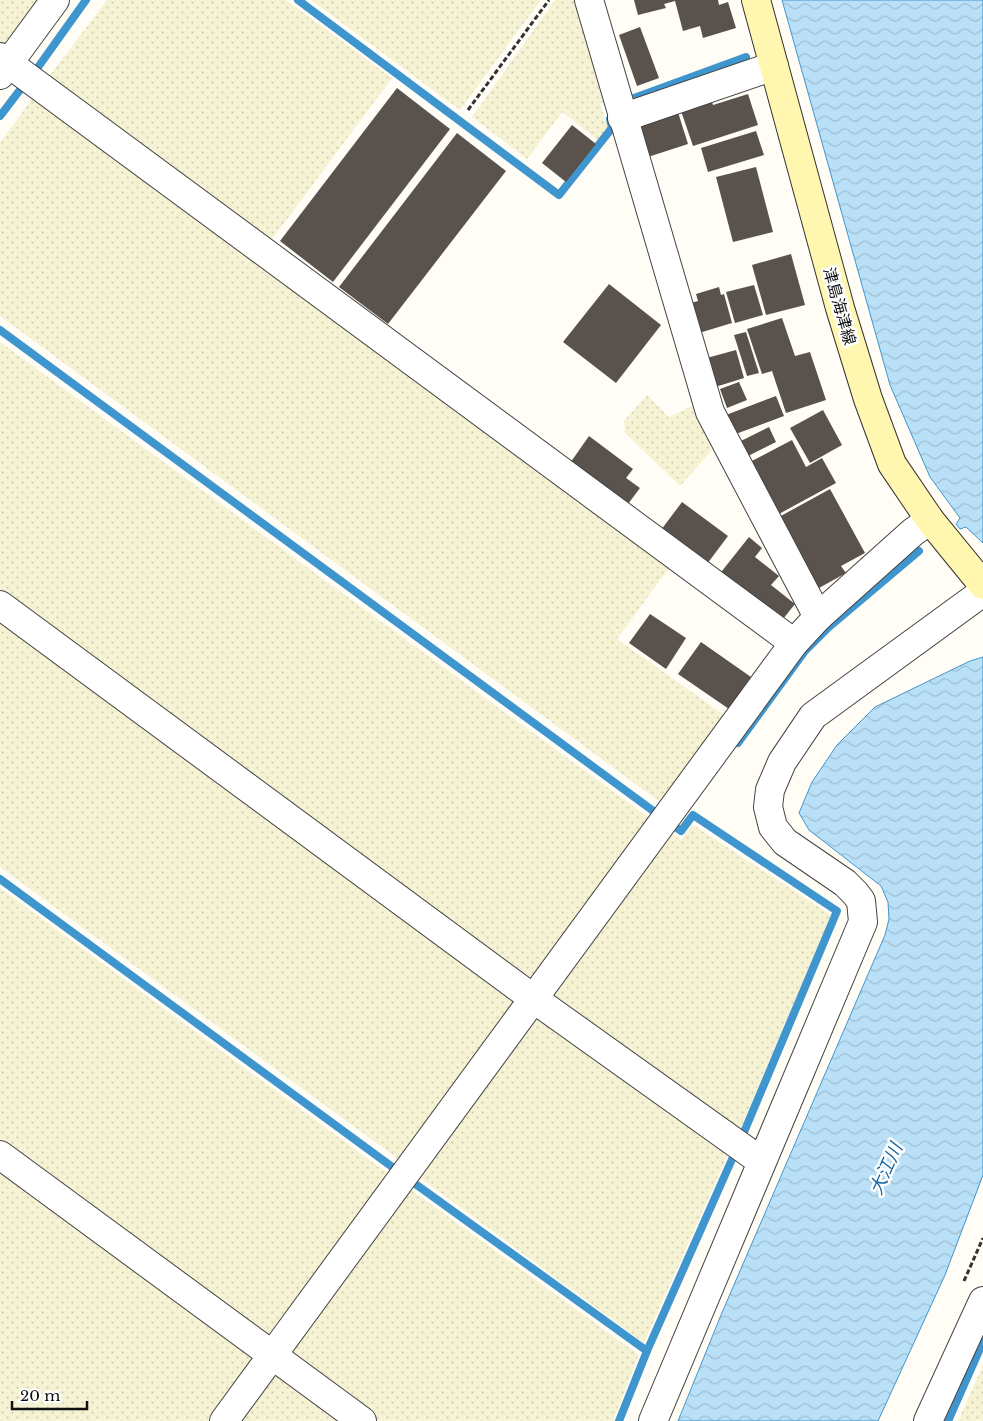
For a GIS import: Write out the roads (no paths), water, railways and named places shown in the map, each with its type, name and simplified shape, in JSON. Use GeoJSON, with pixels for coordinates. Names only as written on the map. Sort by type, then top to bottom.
{"type":"FeatureCollection","features":[{"type":"Feature","properties":{"kind":"main road","name":"津島海津線"},"geometry":{"type":"LineString","coordinates":[[756,0],[840,308],[868,398],[892,464],[930,520],[983,585]]}},
{"type":"Feature","properties":{"kind":"street"},"geometry":{"type":"LineString","coordinates":[[55,0],[3,65],[794,643]]}},
{"type":"Feature","properties":{"kind":"street"},"geometry":{"type":"LineString","coordinates":[[589,0],[622,118],[710,412],[818,617]]}},
{"type":"Feature","properties":{"kind":"street"},"geometry":{"type":"LineString","coordinates":[[622,118],[774,66]]}},
{"type":"Feature","properties":{"kind":"street"},"geometry":{"type":"LineString","coordinates":[[224,1421],[794,643],[818,617],[913,532],[930,520]]}},
{"type":"Feature","properties":{"kind":"street"},"geometry":{"type":"LineString","coordinates":[[653,1421],[863,922],[861,900],[855,892],[785,842],[773,827],[768,807],[770,790],[782,762],[813,716],[983,592]]}},
{"type":"Feature","properties":{"kind":"street"},"geometry":{"type":"LineString","coordinates":[[0,605],[534,998],[761,1161]]}},
{"type":"Feature","properties":{"kind":"street"},"geometry":{"type":"LineString","coordinates":[[0,1155],[362,1421]]}},
{"type":"Feature","properties":{"kind":"street"},"geometry":{"type":"LineString","coordinates":[[928,1421],[983,1301]]}},
{"type":"Feature","properties":{"kind":"water"},"geometry":{"type":"Polygon","coordinates":[[[782,0],[983,0],[983,543],[966,527],[960,529],[956,524],[960,518],[930,477],[890,385],[782,0]]]}},
{"type":"Feature","properties":{"kind":"water","name":"大江川"},"geometry":{"type":"Polygon","coordinates":[[[983,657],[983,1175],[945,1275],[878,1421],[678,1421],[721,1315],[885,935],[889,919],[888,902],[881,886],[809,830],[799,813],[812,782],[837,745],[875,707],[970,661],[983,657]]]}},
{"type":"Feature","properties":{"kind":"waterway"},"geometry":{"type":"LineString","coordinates":[[36,70],[86,0]]}},
{"type":"Feature","properties":{"kind":"waterway"},"geometry":{"type":"LineString","coordinates":[[298,0],[559,195],[612,128],[610,119]]}},
{"type":"Feature","properties":{"kind":"waterway"},"geometry":{"type":"LineString","coordinates":[[634,98],[746,57]]}},
{"type":"Feature","properties":{"kind":"waterway"},"geometry":{"type":"LineString","coordinates":[[0,116],[23,86]]}},
{"type":"Feature","properties":{"kind":"waterway"},"geometry":{"type":"LineString","coordinates":[[0,330],[656,813]]}},
{"type":"Feature","properties":{"kind":"waterway"},"geometry":{"type":"LineString","coordinates":[[738,743],[805,651],[829,627],[919,551]]}},
{"type":"Feature","properties":{"kind":"waterway"},"geometry":{"type":"LineString","coordinates":[[674,826],[681,831],[693,815],[837,911],[744,1132]]}},
{"type":"Feature","properties":{"kind":"waterway"},"geometry":{"type":"LineString","coordinates":[[0,879],[395,1169]]}},
{"type":"Feature","properties":{"kind":"waterway"},"geometry":{"type":"LineString","coordinates":[[647,1351],[733,1157]]}},
{"type":"Feature","properties":{"kind":"waterway"},"geometry":{"type":"LineString","coordinates":[[414,1183],[647,1351],[619,1421]]}},
{"type":"Feature","properties":{"kind":"waterway"},"geometry":{"type":"LineString","coordinates":[[948,1421],[983,1342]]}}]}
